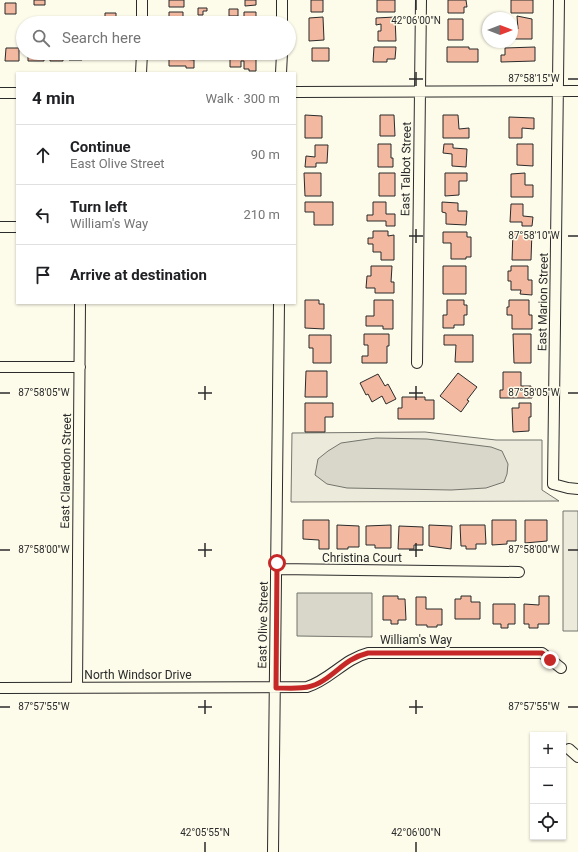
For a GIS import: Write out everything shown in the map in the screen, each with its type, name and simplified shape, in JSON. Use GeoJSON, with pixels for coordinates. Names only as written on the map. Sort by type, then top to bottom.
{"type":"FeatureCollection","features":[{"type":"Feature","properties":{"kind":"street"},"geometry":{"type":"LineString","coordinates":[[142,0],[142,16]]}},
{"type":"Feature","properties":{"kind":"street"},"geometry":{"type":"LineString","coordinates":[[282,0],[282,16]]}},
{"type":"Feature","properties":{"kind":"street","name":"East Talbot Street"},"geometry":{"type":"LineString","coordinates":[[417,363],[421,0]]}},
{"type":"Feature","properties":{"kind":"street","name":"East Marion Street"},"geometry":{"type":"LineString","coordinates":[[558,0],[553,484],[578,489]]}},
{"type":"Feature","properties":{"kind":"street"},"geometry":{"type":"LineString","coordinates":[[141,72],[142,60]]}},
{"type":"Feature","properties":{"kind":"street"},"geometry":{"type":"LineString","coordinates":[[282,60],[282,72]]}},
{"type":"Feature","properties":{"kind":"street"},"geometry":{"type":"LineString","coordinates":[[296,92],[578,91]]}},
{"type":"Feature","properties":{"kind":"street"},"geometry":{"type":"LineString","coordinates":[[0,93],[16,93]]}},
{"type":"Feature","properties":{"kind":"street"},"geometry":{"type":"LineString","coordinates":[[0,227],[16,227]]}},
{"type":"Feature","properties":{"kind":"street","name":"East Clarendon Street"},"geometry":{"type":"LineString","coordinates":[[77,688],[80,304]]}},
{"type":"Feature","properties":{"kind":"street","name":"East Olive Street"},"geometry":{"type":"LineString","coordinates":[[273,852],[276,688],[279,304]]}},
{"type":"Feature","properties":{"kind":"street"},"geometry":{"type":"LineString","coordinates":[[0,367],[80,367]]}},
{"type":"Feature","properties":{"kind":"street","name":"Christina Court"},"geometry":{"type":"LineString","coordinates":[[277,569],[519,572]]}},
{"type":"Feature","properties":{"kind":"street","name":"William's Way"},"geometry":{"type":"LineString","coordinates":[[276,688],[307,687],[318,684],[346,662],[357,656],[368,653],[542,653],[561,668]]}},
{"type":"Feature","properties":{"kind":"street","name":"North Windsor Drive"},"geometry":{"type":"LineString","coordinates":[[0,688],[276,688]]}},
{"type":"Feature","properties":{"kind":"street"},"geometry":{"type":"LineString","coordinates":[[569,749],[578,757]]}},
{"type":"Feature","properties":{"kind":"shaded area"},"geometry":{"type":"Polygon","coordinates":[[[425,432],[496,440],[542,440],[542,490],[559,501],[291,502],[292,433],[425,432]]]}},
{"type":"Feature","properties":{"kind":"shaded area"},"geometry":{"type":"Polygon","coordinates":[[[376,438],[427,439],[491,447],[502,451],[508,464],[507,474],[504,482],[486,488],[451,490],[347,488],[327,484],[315,475],[318,459],[341,443],[376,438]]]}},
{"type":"Feature","properties":{"kind":"shaded area"},"geometry":{"type":"Polygon","coordinates":[[[563,511],[578,511],[578,631],[563,631],[563,511]]]}},
{"type":"Feature","properties":{"kind":"shaded area"},"geometry":{"type":"Polygon","coordinates":[[[297,593],[372,593],[372,637],[297,636],[297,593]]]}},
{"type":"Feature","properties":{"kind":"building"},"geometry":{"type":"Polygon","coordinates":[[[34,0],[45,0],[45,5],[34,5],[34,0]]]}},
{"type":"Feature","properties":{"kind":"building"},"geometry":{"type":"Polygon","coordinates":[[[169,0],[184,0],[184,7],[169,7],[169,0]]]}},
{"type":"Feature","properties":{"kind":"building"},"geometry":{"type":"Polygon","coordinates":[[[245,0],[256,0],[256,5],[245,6],[245,0]]]}},
{"type":"Feature","properties":{"kind":"building"},"geometry":{"type":"Polygon","coordinates":[[[311,0],[323,0],[323,12],[311,12],[311,0]]]}},
{"type":"Feature","properties":{"kind":"building"},"geometry":{"type":"Polygon","coordinates":[[[377,0],[395,0],[395,12],[377,12],[377,0]]]}},
{"type":"Feature","properties":{"kind":"building"},"geometry":{"type":"Polygon","coordinates":[[[448,0],[466,0],[467,7],[464,7],[464,13],[448,13],[448,0]]]}},
{"type":"Feature","properties":{"kind":"building"},"geometry":{"type":"Polygon","coordinates":[[[511,0],[533,0],[533,13],[511,12],[511,0]]]}},
{"type":"Feature","properties":{"kind":"building"},"geometry":{"type":"Polygon","coordinates":[[[5,3],[16,3],[16,14],[5,14],[5,3]]]}},
{"type":"Feature","properties":{"kind":"building"},"geometry":{"type":"Polygon","coordinates":[[[198,8],[207,8],[207,11],[203,11],[203,15],[198,15],[198,8]]]}},
{"type":"Feature","properties":{"kind":"building"},"geometry":{"type":"Polygon","coordinates":[[[229,9],[238,9],[238,16],[229,16],[229,9]]]}},
{"type":"Feature","properties":{"kind":"building"},"geometry":{"type":"Polygon","coordinates":[[[169,12],[183,12],[183,16],[169,16],[169,12]]]}},
{"type":"Feature","properties":{"kind":"building"},"geometry":{"type":"Polygon","coordinates":[[[244,12],[256,12],[256,16],[244,16],[244,12]]]}},
{"type":"Feature","properties":{"kind":"building"},"geometry":{"type":"Polygon","coordinates":[[[105,13],[116,13],[116,16],[105,16],[105,13]]]}},
{"type":"Feature","properties":{"kind":"building"},"geometry":{"type":"Polygon","coordinates":[[[518,16],[532,19],[532,39],[518,39],[518,16]]]}},
{"type":"Feature","properties":{"kind":"building"},"geometry":{"type":"Polygon","coordinates":[[[323,17],[324,40],[309,41],[309,18],[323,17]]]}},
{"type":"Feature","properties":{"kind":"building"},"geometry":{"type":"Polygon","coordinates":[[[395,17],[396,41],[378,41],[378,31],[381,31],[381,24],[376,25],[376,18],[395,17]]]}},
{"type":"Feature","properties":{"kind":"building"},"geometry":{"type":"Polygon","coordinates":[[[448,19],[463,19],[463,40],[448,40],[448,19]]]}},
{"type":"Feature","properties":{"kind":"building"},"geometry":{"type":"Polygon","coordinates":[[[374,47],[396,47],[395,59],[387,59],[387,62],[373,62],[374,47]]]}},
{"type":"Feature","properties":{"kind":"building"},"geometry":{"type":"Polygon","coordinates":[[[447,47],[469,47],[469,49],[478,49],[478,62],[447,62],[447,47]]]}},
{"type":"Feature","properties":{"kind":"building"},"geometry":{"type":"Polygon","coordinates":[[[535,47],[535,61],[501,62],[501,55],[505,55],[505,48],[535,47]]]}},
{"type":"Feature","properties":{"kind":"building"},"geometry":{"type":"Polygon","coordinates":[[[6,48],[16,48],[16,60],[19,61],[5,61],[6,48]]]}},
{"type":"Feature","properties":{"kind":"building"},"geometry":{"type":"Polygon","coordinates":[[[312,48],[329,48],[329,61],[312,61],[312,48]]]}},
{"type":"Feature","properties":{"kind":"building"},"geometry":{"type":"Polygon","coordinates":[[[28,60],[44,60],[44,61],[28,60]]]}},
{"type":"Feature","properties":{"kind":"building"},"geometry":{"type":"Polygon","coordinates":[[[50,60],[63,60],[63,61],[50,60]]]}},
{"type":"Feature","properties":{"kind":"building"},"geometry":{"type":"Polygon","coordinates":[[[169,60],[194,60],[194,68],[186,68],[186,66],[169,66],[169,60]]]}},
{"type":"Feature","properties":{"kind":"building"},"geometry":{"type":"Polygon","coordinates":[[[230,60],[256,60],[256,71],[244,69],[244,61],[241,61],[241,67],[230,67],[230,60]]]}},
{"type":"Feature","properties":{"kind":"building"},"geometry":{"type":"Polygon","coordinates":[[[305,115],[322,116],[322,138],[305,138],[305,115]]]}},
{"type":"Feature","properties":{"kind":"building"},"geometry":{"type":"Polygon","coordinates":[[[380,115],[394,115],[395,136],[380,136],[380,115]]]}},
{"type":"Feature","properties":{"kind":"building"},"geometry":{"type":"Polygon","coordinates":[[[443,115],[458,115],[459,129],[469,128],[469,138],[443,138],[443,115]]]}},
{"type":"Feature","properties":{"kind":"building"},"geometry":{"type":"Polygon","coordinates":[[[509,117],[534,118],[534,129],[522,128],[522,138],[509,138],[509,117]]]}},
{"type":"Feature","properties":{"kind":"building"},"geometry":{"type":"Polygon","coordinates":[[[378,144],[391,144],[391,158],[393,158],[393,167],[378,167],[378,144]]]}},
{"type":"Feature","properties":{"kind":"building"},"geometry":{"type":"Polygon","coordinates":[[[444,144],[453,144],[453,148],[467,149],[466,167],[452,166],[452,154],[443,153],[444,144]]]}},
{"type":"Feature","properties":{"kind":"building"},"geometry":{"type":"Polygon","coordinates":[[[517,144],[533,144],[533,166],[517,165],[517,144]]]}},
{"type":"Feature","properties":{"kind":"building"},"geometry":{"type":"Polygon","coordinates":[[[315,145],[328,145],[327,163],[316,163],[316,167],[305,167],[306,156],[315,157],[315,145]]]}},
{"type":"Feature","properties":{"kind":"building"},"geometry":{"type":"Polygon","coordinates":[[[304,173],[321,173],[321,196],[305,196],[304,173]]]}},
{"type":"Feature","properties":{"kind":"building"},"geometry":{"type":"Polygon","coordinates":[[[379,173],[395,173],[395,196],[379,196],[379,173]]]}},
{"type":"Feature","properties":{"kind":"building"},"geometry":{"type":"Polygon","coordinates":[[[445,173],[467,173],[467,181],[459,181],[459,195],[445,196],[445,173]]]}},
{"type":"Feature","properties":{"kind":"building"},"geometry":{"type":"Polygon","coordinates":[[[525,173],[525,185],[533,185],[533,197],[511,197],[511,174],[525,173]]]}},
{"type":"Feature","properties":{"kind":"building"},"geometry":{"type":"Polygon","coordinates":[[[305,202],[333,202],[333,225],[314,225],[314,212],[305,212],[305,202]]]}},
{"type":"Feature","properties":{"kind":"building"},"geometry":{"type":"Polygon","coordinates":[[[373,202],[386,202],[386,214],[395,214],[395,226],[386,226],[386,221],[367,221],[367,215],[373,215],[373,202]]]}},
{"type":"Feature","properties":{"kind":"building"},"geometry":{"type":"Polygon","coordinates":[[[442,202],[458,203],[458,211],[467,211],[466,225],[446,224],[446,213],[442,212],[442,202]]]}},
{"type":"Feature","properties":{"kind":"building"},"geometry":{"type":"Polygon","coordinates":[[[511,204],[523,204],[523,216],[533,217],[532,226],[522,226],[522,222],[510,222],[511,204]]]}},
{"type":"Feature","properties":{"kind":"building"},"geometry":{"type":"Polygon","coordinates":[[[373,231],[388,231],[388,236],[394,235],[394,260],[381,260],[381,252],[373,252],[373,244],[368,244],[368,238],[373,238],[373,231]]]}},
{"type":"Feature","properties":{"kind":"building"},"geometry":{"type":"Polygon","coordinates":[[[513,231],[532,231],[531,260],[512,260],[513,231]]]}},
{"type":"Feature","properties":{"kind":"building"},"geometry":{"type":"Polygon","coordinates":[[[443,232],[467,232],[467,237],[471,237],[471,257],[466,257],[466,259],[451,259],[451,243],[443,243],[443,232]]]}},
{"type":"Feature","properties":{"kind":"building"},"geometry":{"type":"Polygon","coordinates":[[[371,266],[392,266],[391,282],[394,282],[394,293],[375,293],[375,288],[366,288],[367,276],[371,276],[371,266]]]}},
{"type":"Feature","properties":{"kind":"building"},"geometry":{"type":"Polygon","coordinates":[[[443,266],[466,266],[466,294],[443,294],[443,266]]]}},
{"type":"Feature","properties":{"kind":"building"},"geometry":{"type":"Polygon","coordinates":[[[511,266],[528,266],[528,280],[532,280],[532,295],[520,294],[521,290],[511,290],[511,281],[508,281],[508,271],[511,271],[511,266]]]}},
{"type":"Feature","properties":{"kind":"building"},"geometry":{"type":"Polygon","coordinates":[[[305,300],[319,300],[319,304],[324,304],[324,329],[305,328],[305,300]]]}},
{"type":"Feature","properties":{"kind":"building"},"geometry":{"type":"Polygon","coordinates":[[[374,300],[393,300],[393,329],[383,329],[383,326],[366,326],[366,316],[374,316],[374,300]]]}},
{"type":"Feature","properties":{"kind":"building"},"geometry":{"type":"Polygon","coordinates":[[[447,300],[464,300],[464,305],[467,305],[467,315],[464,315],[464,325],[454,325],[454,328],[443,328],[443,315],[447,315],[447,300]]]}},
{"type":"Feature","properties":{"kind":"building"},"geometry":{"type":"Polygon","coordinates":[[[509,300],[529,300],[529,315],[532,315],[532,329],[512,329],[512,315],[507,315],[509,300]]]}},
{"type":"Feature","properties":{"kind":"building"},"geometry":{"type":"Polygon","coordinates":[[[364,334],[389,334],[387,363],[362,363],[362,356],[368,356],[368,345],[364,345],[364,334]]]}},
{"type":"Feature","properties":{"kind":"building"},"geometry":{"type":"Polygon","coordinates":[[[513,334],[531,334],[531,363],[514,363],[513,334]]]}},
{"type":"Feature","properties":{"kind":"building"},"geometry":{"type":"Polygon","coordinates":[[[309,335],[331,335],[331,363],[313,363],[313,348],[309,348],[309,335]]]}},
{"type":"Feature","properties":{"kind":"building"},"geometry":{"type":"Polygon","coordinates":[[[444,335],[473,335],[473,362],[455,362],[456,345],[444,345],[444,335]]]}},
{"type":"Feature","properties":{"kind":"building"},"geometry":{"type":"Polygon","coordinates":[[[306,371],[327,371],[327,397],[305,397],[306,371]]]}},
{"type":"Feature","properties":{"kind":"building"},"geometry":{"type":"Polygon","coordinates":[[[503,372],[521,372],[521,386],[531,386],[532,398],[500,398],[500,390],[503,390],[503,372]]]}},
{"type":"Feature","properties":{"kind":"building"},"geometry":{"type":"Polygon","coordinates":[[[458,373],[477,387],[467,400],[469,401],[461,412],[440,396],[458,373]]]}},
{"type":"Feature","properties":{"kind":"building"},"geometry":{"type":"Polygon","coordinates":[[[378,374],[385,386],[388,384],[396,399],[386,404],[382,396],[372,402],[368,394],[366,395],[360,383],[378,374]]]}},
{"type":"Feature","properties":{"kind":"building"},"geometry":{"type":"Polygon","coordinates":[[[402,397],[425,397],[425,400],[434,400],[434,419],[398,419],[398,408],[402,408],[402,397]]]}},
{"type":"Feature","properties":{"kind":"building"},"geometry":{"type":"Polygon","coordinates":[[[305,403],[333,403],[333,417],[325,417],[325,432],[305,432],[305,403]]]}},
{"type":"Feature","properties":{"kind":"building"},"geometry":{"type":"Polygon","coordinates":[[[519,403],[531,403],[529,431],[513,432],[512,408],[519,408],[519,403]]]}},
{"type":"Feature","properties":{"kind":"building"},"geometry":{"type":"Polygon","coordinates":[[[303,520],[329,520],[329,549],[319,549],[319,540],[303,539],[303,520]]]}},
{"type":"Feature","properties":{"kind":"building"},"geometry":{"type":"Polygon","coordinates":[[[492,520],[516,520],[516,541],[507,541],[507,544],[492,545],[492,520]]]}},
{"type":"Feature","properties":{"kind":"building"},"geometry":{"type":"Polygon","coordinates":[[[525,520],[547,520],[547,541],[525,543],[525,520]]]}},
{"type":"Feature","properties":{"kind":"building"},"geometry":{"type":"Polygon","coordinates":[[[337,525],[359,526],[359,547],[337,549],[337,525]]]}},
{"type":"Feature","properties":{"kind":"building"},"geometry":{"type":"Polygon","coordinates":[[[391,525],[391,548],[375,548],[375,545],[366,545],[366,526],[391,525]]]}},
{"type":"Feature","properties":{"kind":"building"},"geometry":{"type":"Polygon","coordinates":[[[429,525],[452,526],[451,549],[429,546],[429,525]]]}},
{"type":"Feature","properties":{"kind":"building"},"geometry":{"type":"Polygon","coordinates":[[[460,525],[485,525],[486,544],[476,544],[476,549],[466,549],[466,546],[461,546],[460,525]]]}},
{"type":"Feature","properties":{"kind":"building"},"geometry":{"type":"Polygon","coordinates":[[[399,526],[423,527],[423,545],[414,545],[414,549],[398,549],[399,526]]]}},
{"type":"Feature","properties":{"kind":"building"},"geometry":{"type":"Polygon","coordinates":[[[383,596],[398,596],[398,599],[405,599],[406,620],[398,620],[398,624],[391,624],[391,620],[383,620],[383,596]]]}},
{"type":"Feature","properties":{"kind":"building"},"geometry":{"type":"Polygon","coordinates":[[[461,596],[471,596],[471,602],[480,602],[480,619],[455,619],[455,599],[461,599],[461,596]]]}},
{"type":"Feature","properties":{"kind":"building"},"geometry":{"type":"Polygon","coordinates":[[[539,596],[549,596],[549,624],[538,624],[538,628],[529,628],[529,624],[524,624],[524,604],[539,605],[539,596]]]}},
{"type":"Feature","properties":{"kind":"building"},"geometry":{"type":"Polygon","coordinates":[[[416,597],[426,597],[426,609],[442,609],[442,625],[437,625],[437,627],[427,627],[427,625],[416,625],[416,597]]]}},
{"type":"Feature","properties":{"kind":"building"},"geometry":{"type":"Polygon","coordinates":[[[493,604],[515,604],[515,624],[508,624],[508,628],[501,628],[501,624],[493,624],[493,604]]]}},
{"type":"Feature","properties":{"kind":"route"},"geometry":{"type":"LineString","coordinates":[[277,563],[276,688],[307,687],[318,684],[346,662],[357,656],[368,653],[542,653],[550,660]]}}]}
